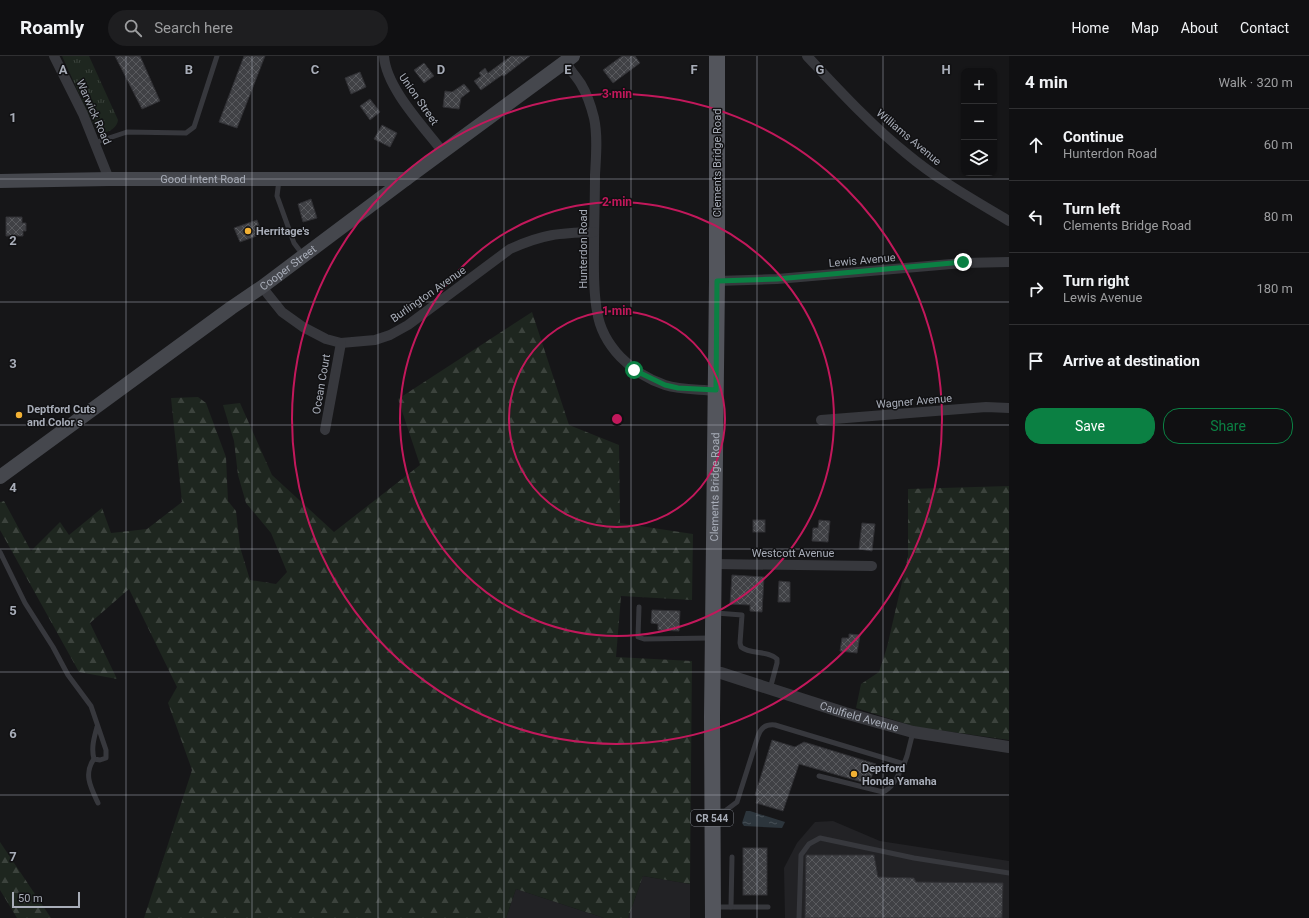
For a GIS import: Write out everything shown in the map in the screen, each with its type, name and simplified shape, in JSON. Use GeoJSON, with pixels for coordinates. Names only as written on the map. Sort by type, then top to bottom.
{"type":"FeatureCollection","features":[{"type":"Feature","properties":{"kind":"main road","name":"Clements Bridge Road"},"geometry":{"type":"LineString","coordinates":[[713,912],[712,811],[717,281],[717,56]]}},
{"type":"Feature","properties":{"kind":"main road","name":"Cooper Street"},"geometry":{"type":"LineString","coordinates":[[0,477],[262,287],[569,59]]}},
{"type":"Feature","properties":{"kind":"main road","name":"Good Intent Road"},"geometry":{"type":"LineString","coordinates":[[0,181],[109,179],[406,179]]}},
{"type":"Feature","properties":{"kind":"street","name":"Warwick Road"},"geometry":{"type":"LineString","coordinates":[[54,56],[83,114],[109,179]]}},
{"type":"Feature","properties":{"kind":"street","name":"Union Street"},"geometry":{"type":"LineString","coordinates":[[384,56],[384,64],[391,82],[407,106],[443,152]]}},
{"type":"Feature","properties":{"kind":"street","name":"Williams Avenue"},"geometry":{"type":"LineString","coordinates":[[807,56],[882,133],[908,155],[935,175],[1009,221]]}},
{"type":"Feature","properties":{"kind":"street","name":"Hunterdon Road"},"geometry":{"type":"LineString","coordinates":[[569,59],[588,99],[594,119],[596,160],[594,283],[597,312],[602,329],[608,341],[620,357],[634,370],[665,385],[678,388],[716,390]]}},
{"type":"Feature","properties":{"kind":"street","name":"Burlington Avenue"},"geometry":{"type":"LineString","coordinates":[[262,287],[282,312],[303,327],[326,339],[341,343],[375,340],[390,335],[408,325],[506,253],[527,241],[559,233],[594,232]]}},
{"type":"Feature","properties":{"kind":"street","name":"Lewis Avenue"},"geometry":{"type":"LineString","coordinates":[[717,281],[777,279],[963,262],[1009,262]]}},
{"type":"Feature","properties":{"kind":"street","name":"Ocean Court"},"geometry":{"type":"LineString","coordinates":[[325,430],[341,343]]}},
{"type":"Feature","properties":{"kind":"street","name":"Wagner Avenue"},"geometry":{"type":"LineString","coordinates":[[821,420],[986,407],[1009,408]]}},
{"type":"Feature","properties":{"kind":"street","name":"Westcott Avenue"},"geometry":{"type":"LineString","coordinates":[[714,564],[872,566]]}},
{"type":"Feature","properties":{"kind":"street","name":"Caulfield Avenue"},"geometry":{"type":"LineString","coordinates":[[713,672],[721,673],[845,713],[913,732],[1009,747]]}},
{"type":"Feature","properties":{"kind":"lane"},"geometry":{"type":"LineString","coordinates":[[94,143],[127,132],[186,133],[194,127],[217,56]]}},
{"type":"Feature","properties":{"kind":"lane"},"geometry":{"type":"LineString","coordinates":[[279,179],[277,196],[294,243],[304,256]]}},
{"type":"Feature","properties":{"kind":"lane"},"geometry":{"type":"LineString","coordinates":[[0,552],[25,603],[54,647],[68,675],[90,706],[106,750],[106,758],[100,760],[94,759]]}},
{"type":"Feature","properties":{"kind":"lane"},"geometry":{"type":"LineString","coordinates":[[639,607],[638,637],[644,639],[714,638]]}},
{"type":"Feature","properties":{"kind":"lane"},"geometry":{"type":"LineString","coordinates":[[714,613],[742,615],[741,647],[753,652],[773,656],[777,659],[778,662],[770,689]]}},
{"type":"Feature","properties":{"kind":"lane"},"geometry":{"type":"LineString","coordinates":[[712,811],[725,811],[737,802],[760,730],[765,726],[770,725],[904,764]]}},
{"type":"Feature","properties":{"kind":"lane"},"geometry":{"type":"LineString","coordinates":[[97,728],[93,741],[92,752],[94,759],[90,765],[88,779],[98,803]]}},
{"type":"Feature","properties":{"kind":"lane"},"geometry":{"type":"LineString","coordinates":[[819,776],[883,792],[889,790],[904,764],[913,732]]}},
{"type":"Feature","properties":{"kind":"lane"},"geometry":{"type":"LineString","coordinates":[[799,918],[801,854],[809,844],[820,838],[914,858],[1009,873]]}},
{"type":"Feature","properties":{"kind":"lane"},"geometry":{"type":"LineString","coordinates":[[731,907],[732,856]]}},
{"type":"Feature","properties":{"kind":"lane"},"geometry":{"type":"LineString","coordinates":[[713,912],[731,907],[768,908]]}},
{"type":"Feature","properties":{"kind":"shaded area"},"geometry":{"type":"Polygon","coordinates":[[[833,821],[880,841],[1009,861],[1009,918],[785,918],[784,868],[797,843],[815,822],[833,821]]]}},
{"type":"Feature","properties":{"kind":"shaded area"},"geometry":{"type":"Polygon","coordinates":[[[643,876],[690,884],[690,918],[628,918],[643,876]]]}},
{"type":"Feature","properties":{"kind":"shaded area"},"geometry":{"type":"Polygon","coordinates":[[[516,889],[604,918],[506,918],[516,889]]]}},
{"type":"Feature","properties":{"kind":"green space"},"geometry":{"type":"Polygon","coordinates":[[[62,56],[89,56],[118,120],[113,129],[107,132],[100,132],[97,130],[62,56]]]}},
{"type":"Feature","properties":{"kind":"green space"},"geometry":{"type":"Polygon","coordinates":[[[532,312],[569,425],[619,445],[620,523],[693,534],[692,600],[621,596],[616,657],[692,661],[690,884],[643,876],[628,918],[604,918],[516,889],[506,918],[144,918],[192,770],[168,703],[177,687],[129,589],[90,623],[117,679],[79,672],[0,530],[0,502],[4,501],[31,551],[60,522],[69,535],[102,508],[111,533],[147,529],[182,502],[171,398],[198,397],[206,403],[226,457],[228,501],[236,511],[240,547],[250,580],[276,584],[287,572],[271,533],[246,503],[238,475],[234,441],[223,405],[240,403],[272,475],[334,532],[420,465],[398,399],[532,312]]]}},
{"type":"Feature","properties":{"kind":"green space"},"geometry":{"type":"Polygon","coordinates":[[[1009,486],[1009,740],[916,727],[856,708],[861,684],[879,672],[887,647],[908,556],[908,489],[1009,486]]]}},
{"type":"Feature","properties":{"kind":"green space"},"geometry":{"type":"Polygon","coordinates":[[[0,842],[51,918],[17,918],[0,890],[0,842]]]}},
{"type":"Feature","properties":{"kind":"water"},"geometry":{"type":"Polygon","coordinates":[[[746,811],[785,822],[782,828],[744,826],[742,823],[746,811]]]}},
{"type":"Feature","properties":{"kind":"building"},"geometry":{"type":"Polygon","coordinates":[[[115,56],[140,56],[160,101],[142,109],[115,56]]]}},
{"type":"Feature","properties":{"kind":"building"},"geometry":{"type":"Polygon","coordinates":[[[244,56],[265,56],[237,128],[219,122],[244,56]]]}},
{"type":"Feature","properties":{"kind":"building"},"geometry":{"type":"Polygon","coordinates":[[[511,56],[530,56],[504,76],[502,75],[481,90],[474,81],[481,76],[479,73],[485,68],[488,73],[511,56]]]}},
{"type":"Feature","properties":{"kind":"building"},"geometry":{"type":"Polygon","coordinates":[[[622,56],[635,56],[640,63],[613,83],[603,70],[622,56]]]}},
{"type":"Feature","properties":{"kind":"building"},"geometry":{"type":"Polygon","coordinates":[[[424,63],[434,76],[424,83],[414,70],[424,63]]]}},
{"type":"Feature","properties":{"kind":"building"},"geometry":{"type":"Polygon","coordinates":[[[360,72],[366,87],[351,94],[345,78],[360,72]]]}},
{"type":"Feature","properties":{"kind":"building"},"geometry":{"type":"Polygon","coordinates":[[[464,84],[470,91],[461,98],[459,109],[443,107],[445,91],[452,92],[464,84]]]}},
{"type":"Feature","properties":{"kind":"building"},"geometry":{"type":"Polygon","coordinates":[[[370,99],[380,112],[370,120],[360,106],[370,99]]]}},
{"type":"Feature","properties":{"kind":"building"},"geometry":{"type":"Polygon","coordinates":[[[382,125],[397,133],[390,147],[374,139],[382,125]]]}},
{"type":"Feature","properties":{"kind":"building"},"geometry":{"type":"Polygon","coordinates":[[[311,199],[317,218],[303,222],[298,204],[311,199]]]}},
{"type":"Feature","properties":{"kind":"building"},"geometry":{"type":"Polygon","coordinates":[[[6,217],[22,217],[22,223],[26,223],[26,231],[23,231],[23,236],[6,236],[6,217]]]}},
{"type":"Feature","properties":{"kind":"building","name":"Herritage's"},"geometry":{"type":"Polygon","coordinates":[[[257,220],[262,234],[240,242],[234,228],[257,220]]]}},
{"type":"Feature","properties":{"kind":"building"},"geometry":{"type":"Polygon","coordinates":[[[753,520],[765,520],[765,532],[753,532],[753,520]]]}},
{"type":"Feature","properties":{"kind":"building"},"geometry":{"type":"Polygon","coordinates":[[[819,520],[830,521],[828,542],[812,541],[813,528],[818,528],[819,520]]]}},
{"type":"Feature","properties":{"kind":"building"},"geometry":{"type":"Polygon","coordinates":[[[862,523],[875,524],[872,551],[859,549],[862,523]]]}},
{"type":"Feature","properties":{"kind":"building"},"geometry":{"type":"Polygon","coordinates":[[[732,575],[764,577],[762,612],[750,611],[750,605],[730,604],[732,575]]]}},
{"type":"Feature","properties":{"kind":"building"},"geometry":{"type":"Polygon","coordinates":[[[779,581],[790,582],[790,602],[778,602],[779,581]]]}},
{"type":"Feature","properties":{"kind":"building"},"geometry":{"type":"Polygon","coordinates":[[[652,610],[680,611],[679,631],[658,630],[658,624],[651,623],[652,610]]]}},
{"type":"Feature","properties":{"kind":"building"},"geometry":{"type":"Polygon","coordinates":[[[849,634],[860,635],[857,653],[840,651],[842,638],[849,638],[849,634]]]}},
{"type":"Feature","properties":{"kind":"building","name":"Deptford Honda Yamaha"},"geometry":{"type":"Polygon","coordinates":[[[772,740],[795,747],[804,742],[876,764],[869,784],[799,764],[783,811],[756,803],[758,796],[755,795],[772,740]]]}},
{"type":"Feature","properties":{"kind":"building"},"geometry":{"type":"Polygon","coordinates":[[[743,848],[767,848],[767,895],[743,895],[743,848]]]}},
{"type":"Feature","properties":{"kind":"building"},"geometry":{"type":"Polygon","coordinates":[[[806,855],[874,855],[878,877],[914,878],[916,882],[1003,883],[1002,918],[805,918],[806,855]]]}},
{"type":"Feature","properties":{"kind":"place","name":"Herritage's"},"geometry":{"type":"Point","coordinates":[248,231]}},
{"type":"Feature","properties":{"kind":"place","name":"Deptford Cuts and Color s"},"geometry":{"type":"Point","coordinates":[19,415]}},
{"type":"Feature","properties":{"kind":"place","name":"Deptford Honda Yamaha"},"geometry":{"type":"Point","coordinates":[854,774]}},
{"type":"Feature","properties":{"kind":"route"},"geometry":{"type":"LineString","coordinates":[[634,370],[665,385],[678,388],[716,390],[717,281],[777,279],[963,262]]}}]}
